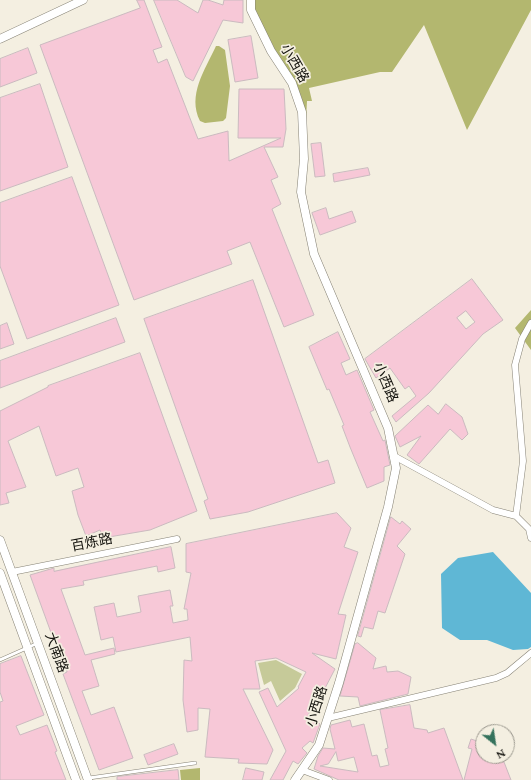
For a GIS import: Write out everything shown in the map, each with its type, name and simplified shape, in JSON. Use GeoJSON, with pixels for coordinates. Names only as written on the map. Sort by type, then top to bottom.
{"type":"FeatureCollection","features":[{"type":"Feature","properties":{"kind":"street"},"geometry":{"type":"LineString","coordinates":[[0,39],[83,0]]}},
{"type":"Feature","properties":{"kind":"street","name":"小西路"},"geometry":{"type":"LineString","coordinates":[[251,0],[251,10],[270,50],[292,83],[302,112],[304,158],[301,192],[314,254],[388,428],[396,468],[388,508],[320,745],[295,780]]}},
{"type":"Feature","properties":{"kind":"street"},"geometry":{"type":"LineString","coordinates":[[516,516],[523,461],[515,366],[522,339],[531,323]]}},
{"type":"Feature","properties":{"kind":"street"},"geometry":{"type":"LineString","coordinates":[[394,456],[493,510],[516,516],[530,529],[531,538]]}},
{"type":"Feature","properties":{"kind":"street","name":"百炼路"},"geometry":{"type":"LineString","coordinates":[[12,572],[177,539]]}},
{"type":"Feature","properties":{"kind":"street","name":"大南路"},"geometry":{"type":"LineString","coordinates":[[0,541],[87,779]]}},
{"type":"Feature","properties":{"kind":"street","name":"大南路"},"geometry":{"type":"LineString","coordinates":[[0,573],[76,780]]}},
{"type":"Feature","properties":{"kind":"street"},"geometry":{"type":"LineString","coordinates":[[328,718],[496,678],[507,673],[531,654]]}},
{"type":"Feature","properties":{"kind":"street"},"geometry":{"type":"LineString","coordinates":[[302,770],[329,780]]}},
{"type":"Feature","properties":{"kind":"lane"},"geometry":{"type":"LineString","coordinates":[[0,660],[38,643]]}},
{"type":"Feature","properties":{"kind":"lane"},"geometry":{"type":"LineString","coordinates":[[87,779],[195,764]]}},
{"type":"Feature","properties":{"kind":"green space"},"geometry":{"type":"Polygon","coordinates":[[[251,0],[531,0],[531,10],[467,130],[424,25],[392,72],[380,72],[309,88],[312,101],[307,101],[304,159],[302,112],[292,83],[271,51],[251,0]]]}},
{"type":"Feature","properties":{"kind":"green space"},"geometry":{"type":"Polygon","coordinates":[[[216,46],[219,46],[225,50],[230,86],[226,118],[223,121],[205,123],[200,121],[197,111],[195,102],[196,92],[216,46]]]}},
{"type":"Feature","properties":{"kind":"green space"},"geometry":{"type":"Polygon","coordinates":[[[531,310],[531,350],[515,328],[531,310]]]}},
{"type":"Feature","properties":{"kind":"green space"},"geometry":{"type":"Polygon","coordinates":[[[276,660],[302,674],[295,688],[280,701],[271,681],[264,685],[258,663],[276,660]]]}},
{"type":"Feature","properties":{"kind":"green space"},"geometry":{"type":"Polygon","coordinates":[[[200,768],[200,780],[181,780],[180,770],[200,768]]]}},
{"type":"Feature","properties":{"kind":"water"},"geometry":{"type":"Polygon","coordinates":[[[493,552],[531,593],[531,647],[528,649],[513,650],[487,640],[460,640],[442,628],[441,574],[458,558],[493,552]]]}},
{"type":"Feature","properties":{"kind":"building"},"geometry":{"type":"Polygon","coordinates":[[[137,0],[144,0],[162,47],[153,50],[158,63],[167,59],[198,139],[228,131],[229,161],[281,138],[238,138],[239,89],[284,89],[286,129],[283,147],[264,147],[278,177],[271,180],[281,204],[272,209],[314,315],[284,327],[250,242],[227,251],[232,264],[134,300],[40,45],[140,8],[137,0]]]}},
{"type":"Feature","properties":{"kind":"building"},"geometry":{"type":"Polygon","coordinates":[[[154,0],[177,0],[198,13],[203,0],[208,0],[223,5],[224,0],[243,0],[243,23],[223,20],[193,81],[186,77],[154,0]]]}},
{"type":"Feature","properties":{"kind":"building"},"geometry":{"type":"Polygon","coordinates":[[[251,36],[258,78],[235,82],[228,40],[251,36]]]}},
{"type":"Feature","properties":{"kind":"building"},"geometry":{"type":"Polygon","coordinates":[[[28,48],[37,73],[0,87],[0,59],[28,48]]]}},
{"type":"Feature","properties":{"kind":"building"},"geometry":{"type":"Polygon","coordinates":[[[40,84],[68,167],[0,191],[0,98],[40,84]]]}},
{"type":"Feature","properties":{"kind":"building"},"geometry":{"type":"Polygon","coordinates":[[[321,143],[325,176],[315,177],[311,144],[321,143]]]}},
{"type":"Feature","properties":{"kind":"building"},"geometry":{"type":"Polygon","coordinates":[[[368,168],[370,175],[334,182],[333,174],[368,168]]]}},
{"type":"Feature","properties":{"kind":"building"},"geometry":{"type":"Polygon","coordinates":[[[72,177],[119,305],[27,339],[0,266],[0,203],[72,177]]]}},
{"type":"Feature","properties":{"kind":"building"},"geometry":{"type":"Polygon","coordinates":[[[326,208],[329,219],[352,211],[356,222],[320,235],[312,213],[326,208]]]}},
{"type":"Feature","properties":{"kind":"building"},"geometry":{"type":"Polygon","coordinates":[[[472,279],[503,320],[483,334],[429,393],[396,422],[392,416],[416,396],[409,386],[405,389],[390,368],[376,378],[365,359],[472,279]],[[466,311],[457,318],[466,329],[475,322],[466,311]]]}},
{"type":"Feature","properties":{"kind":"building"},"geometry":{"type":"Polygon","coordinates":[[[253,280],[318,463],[328,460],[335,483],[248,512],[210,519],[204,501],[208,499],[144,319],[253,280]]]}},
{"type":"Feature","properties":{"kind":"building"},"geometry":{"type":"Polygon","coordinates":[[[116,318],[125,342],[0,388],[0,361],[116,318]]]}},
{"type":"Feature","properties":{"kind":"building"},"geometry":{"type":"Polygon","coordinates":[[[7,323],[14,344],[0,349],[0,326],[7,323]]]}},
{"type":"Feature","properties":{"kind":"building"},"geometry":{"type":"Polygon","coordinates":[[[338,332],[350,359],[341,363],[346,375],[357,370],[374,410],[370,412],[383,441],[385,440],[390,465],[384,467],[384,481],[367,488],[342,426],[344,425],[309,347],[338,332]]]}},
{"type":"Feature","properties":{"kind":"building"},"geometry":{"type":"Polygon","coordinates":[[[140,353],[197,511],[150,530],[103,538],[100,530],[86,536],[78,515],[72,491],[84,487],[78,468],[56,476],[39,426],[8,441],[26,487],[6,493],[9,503],[0,505],[0,411],[48,386],[140,353]]]}},
{"type":"Feature","properties":{"kind":"building"},"geometry":{"type":"Polygon","coordinates":[[[446,404],[462,417],[468,434],[462,440],[450,429],[419,464],[407,455],[421,436],[400,447],[395,436],[428,405],[438,414],[446,404]]]}},
{"type":"Feature","properties":{"kind":"building"},"geometry":{"type":"Polygon","coordinates":[[[337,513],[351,528],[344,547],[358,552],[338,614],[346,615],[336,659],[312,653],[335,669],[323,692],[325,694],[322,703],[318,700],[308,715],[320,724],[313,743],[310,741],[302,748],[307,753],[298,764],[293,761],[283,780],[270,780],[286,751],[259,692],[268,688],[277,707],[299,688],[298,687],[306,672],[276,658],[255,661],[260,689],[243,689],[273,750],[267,764],[238,763],[239,759],[205,757],[210,709],[198,708],[198,730],[187,732],[183,700],[184,660],[192,661],[190,637],[116,652],[113,637],[101,640],[94,607],[114,603],[117,617],[141,612],[138,596],[170,590],[173,606],[170,606],[173,623],[188,620],[187,609],[184,609],[191,573],[186,572],[186,544],[337,513]]]}},
{"type":"Feature","properties":{"kind":"building"},"geometry":{"type":"Polygon","coordinates":[[[391,517],[400,524],[402,521],[411,529],[397,546],[405,554],[385,613],[378,611],[373,629],[364,627],[361,637],[358,636],[391,517]]]}},
{"type":"Feature","properties":{"kind":"building"},"geometry":{"type":"Polygon","coordinates":[[[171,547],[175,568],[158,572],[157,566],[83,581],[84,585],[61,589],[85,655],[114,648],[115,654],[91,660],[99,686],[82,691],[91,715],[114,707],[133,758],[99,770],[63,674],[67,672],[64,659],[61,660],[30,575],[54,568],[54,571],[171,547]]]}},
{"type":"Feature","properties":{"kind":"building"},"geometry":{"type":"Polygon","coordinates":[[[358,643],[376,658],[373,669],[386,666],[387,672],[398,671],[411,677],[408,694],[360,706],[358,697],[340,696],[355,644],[358,643]]]}},
{"type":"Feature","properties":{"kind":"building"},"geometry":{"type":"Polygon","coordinates":[[[21,656],[44,715],[16,726],[20,735],[47,725],[57,751],[55,752],[66,780],[0,780],[0,702],[3,701],[0,692],[0,664],[21,656]]]}},
{"type":"Feature","properties":{"kind":"building"},"geometry":{"type":"Polygon","coordinates":[[[410,705],[414,728],[427,730],[428,733],[444,728],[463,780],[339,780],[314,769],[318,756],[323,748],[335,749],[330,729],[331,725],[350,720],[352,727],[364,724],[372,756],[377,755],[380,767],[389,765],[385,749],[388,748],[380,710],[410,705]],[[336,752],[328,764],[320,766],[358,772],[354,757],[338,761],[336,752]]]}},
{"type":"Feature","properties":{"kind":"building"},"geometry":{"type":"Polygon","coordinates":[[[471,739],[475,740],[475,764],[505,764],[511,780],[464,780],[472,749],[468,748],[471,739]]]}},
{"type":"Feature","properties":{"kind":"building"},"geometry":{"type":"Polygon","coordinates":[[[174,744],[178,754],[148,765],[144,755],[174,744]]]}},
{"type":"Feature","properties":{"kind":"building"},"geometry":{"type":"Polygon","coordinates":[[[246,768],[264,772],[262,780],[243,780],[246,768]]]}},
{"type":"Feature","properties":{"kind":"building"},"geometry":{"type":"Polygon","coordinates":[[[178,770],[179,780],[117,780],[117,777],[178,770]]]}}]}
